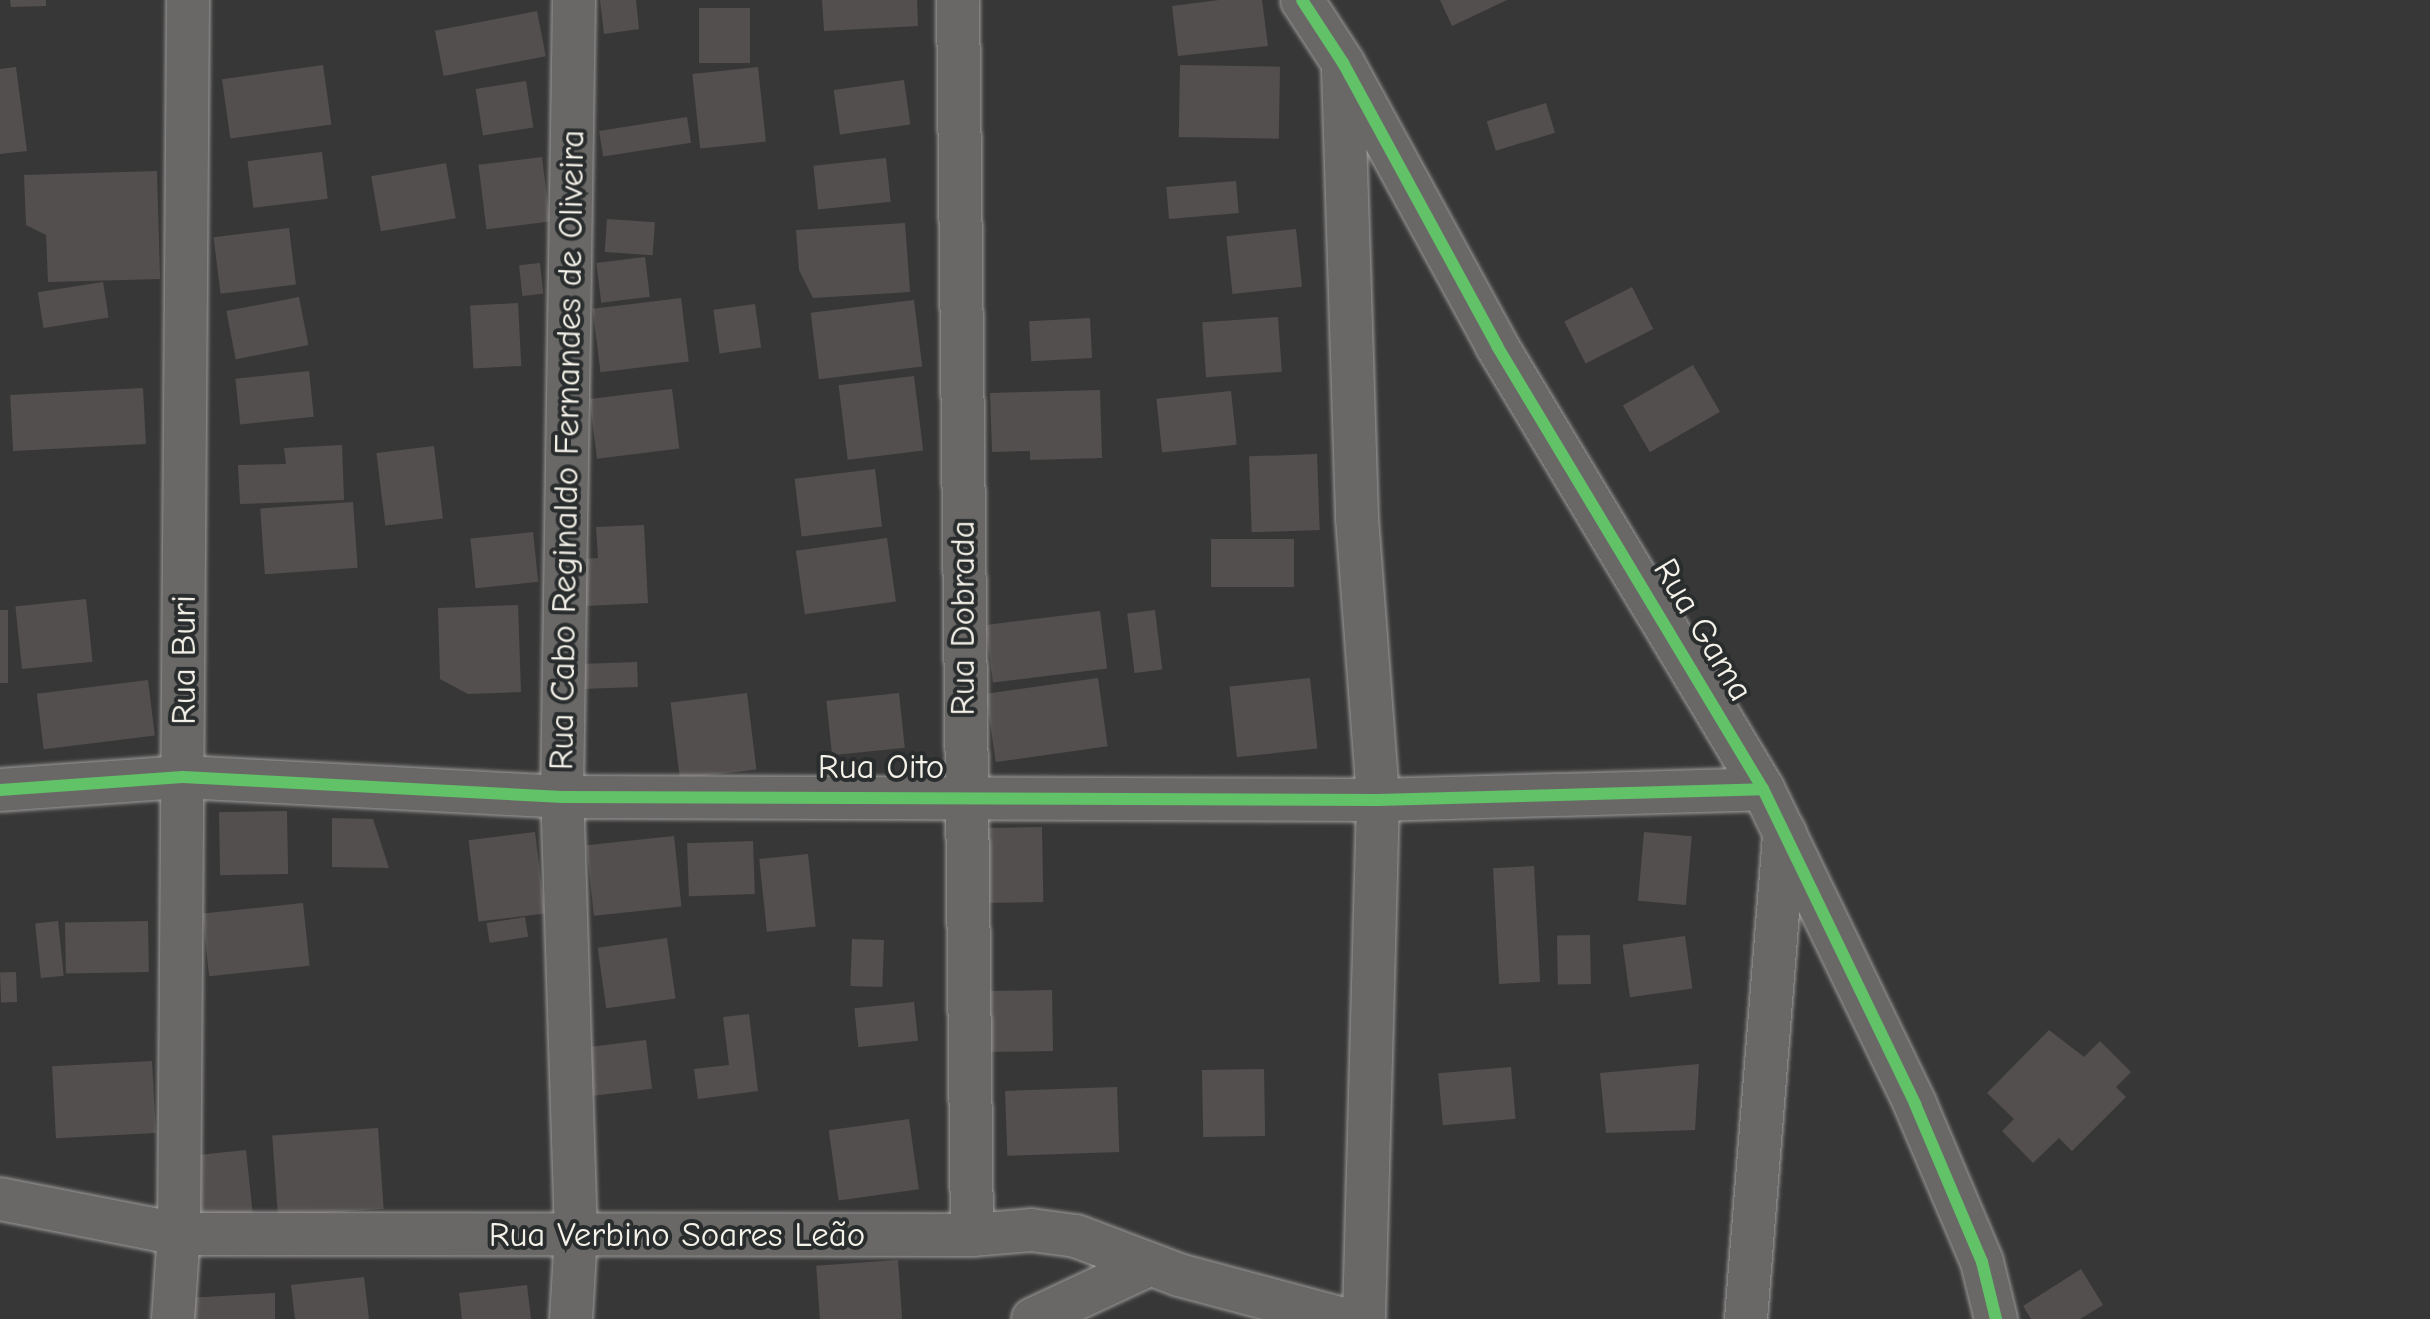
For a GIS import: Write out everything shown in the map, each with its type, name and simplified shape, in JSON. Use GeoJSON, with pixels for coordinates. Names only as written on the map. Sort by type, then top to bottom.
{"type":"FeatureCollection","features":[{"type":"Feature","properties":{"kind":"street","name":"Rua Buri"},"geometry":{"type":"LineString","coordinates":[[173,1319],[179,1234],[188,0]]}},
{"type":"Feature","properties":{"kind":"street","name":"Rua Cabo Reginaldo Fernandes de Oliveira"},"geometry":{"type":"LineString","coordinates":[[572,1319],[576,1235],[562,798],[574,0]]}},
{"type":"Feature","properties":{"kind":"street","name":"Rua Dobrada"},"geometry":{"type":"LineString","coordinates":[[958,0],[964,796],[972,1235]]}},
{"type":"Feature","properties":{"kind":"street","name":"Rua Gama"},"geometry":{"type":"LineString","coordinates":[[1302,0],[1343,63],[1497,346],[1763,790],[1915,1104],[1982,1262],[1996,1319]]}},
{"type":"Feature","properties":{"kind":"street"},"geometry":{"type":"LineString","coordinates":[[1343,63],[1356,518],[1378,800],[1364,1319]]}},
{"type":"Feature","properties":{"kind":"street","name":"Rua Oito"},"geometry":{"type":"LineString","coordinates":[[0,790],[183,778],[562,798],[1378,800],[1763,790]]}},
{"type":"Feature","properties":{"kind":"street"},"geometry":{"type":"LineString","coordinates":[[1746,1319],[1784,830]]}},
{"type":"Feature","properties":{"kind":"street","name":"Rua Verbino Soares Leão"},"geometry":{"type":"LineString","coordinates":[[0,1198],[179,1234],[972,1235],[1030,1230],[1076,1236],[1148,1265],[1287,1311],[1343,1319]]}},
{"type":"Feature","properties":{"kind":"street"},"geometry":{"type":"LineString","coordinates":[[1034,1319],[1148,1265]]}},
{"type":"Feature","properties":{"kind":"building"},"geometry":{"type":"Polygon","coordinates":[[[10,0],[46,0],[46,6],[11,7],[10,0]]]}},
{"type":"Feature","properties":{"kind":"building"},"geometry":{"type":"Polygon","coordinates":[[[600,0],[636,0],[639,29],[604,34],[600,0]]]}},
{"type":"Feature","properties":{"kind":"building"},"geometry":{"type":"Polygon","coordinates":[[[822,0],[917,0],[918,26],[824,31],[822,0]]]}},
{"type":"Feature","properties":{"kind":"building"},"geometry":{"type":"Polygon","coordinates":[[[1262,0],[1268,46],[1178,56],[1172,6],[1262,0]]]}},
{"type":"Feature","properties":{"kind":"building"},"geometry":{"type":"Polygon","coordinates":[[[1440,0],[1507,0],[1452,26],[1440,0]]]}},
{"type":"Feature","properties":{"kind":"building"},"geometry":{"type":"Polygon","coordinates":[[[699,8],[750,8],[750,63],[699,63],[699,8]]]}},
{"type":"Feature","properties":{"kind":"building"},"geometry":{"type":"Polygon","coordinates":[[[537,11],[546,56],[444,76],[435,31],[537,11]]]}},
{"type":"Feature","properties":{"kind":"building"},"geometry":{"type":"Polygon","coordinates":[[[323,65],[331,124],[230,139],[222,79],[323,65]]]}},
{"type":"Feature","properties":{"kind":"building"},"geometry":{"type":"Polygon","coordinates":[[[1180,65],[1280,67],[1279,139],[1179,137],[1180,65]]]}},
{"type":"Feature","properties":{"kind":"building"},"geometry":{"type":"Polygon","coordinates":[[[16,67],[27,151],[0,154],[0,69],[16,67]]]}},
{"type":"Feature","properties":{"kind":"building"},"geometry":{"type":"Polygon","coordinates":[[[758,67],[766,142],[700,148],[692,74],[758,67]]]}},
{"type":"Feature","properties":{"kind":"building"},"geometry":{"type":"Polygon","coordinates":[[[904,80],[910,125],[840,134],[834,90],[904,80]]]}},
{"type":"Feature","properties":{"kind":"building"},"geometry":{"type":"Polygon","coordinates":[[[526,81],[533,127],[483,135],[476,89],[526,81]]]}},
{"type":"Feature","properties":{"kind":"building"},"geometry":{"type":"Polygon","coordinates":[[[1546,103],[1555,133],[1496,151],[1487,121],[1546,103]]]}},
{"type":"Feature","properties":{"kind":"building"},"geometry":{"type":"Polygon","coordinates":[[[687,117],[691,143],[603,157],[599,131],[687,117]]]}},
{"type":"Feature","properties":{"kind":"building"},"geometry":{"type":"Polygon","coordinates":[[[322,152],[328,199],[253,208],[248,161],[322,152]]]}},
{"type":"Feature","properties":{"kind":"building"},"geometry":{"type":"Polygon","coordinates":[[[542,157],[550,222],[486,229],[478,165],[542,157]]]}},
{"type":"Feature","properties":{"kind":"building"},"geometry":{"type":"Polygon","coordinates":[[[886,158],[891,202],[818,209],[813,166],[886,158]]]}},
{"type":"Feature","properties":{"kind":"building"},"geometry":{"type":"Polygon","coordinates":[[[446,163],[456,218],[381,231],[371,176],[446,163]]]}},
{"type":"Feature","properties":{"kind":"building"},"geometry":{"type":"Polygon","coordinates":[[[157,171],[160,279],[48,282],[46,235],[26,225],[24,175],[157,171]]]}},
{"type":"Feature","properties":{"kind":"building"},"geometry":{"type":"Polygon","coordinates":[[[1236,181],[1239,213],[1169,219],[1166,187],[1236,181]]]}},
{"type":"Feature","properties":{"kind":"building"},"geometry":{"type":"Polygon","coordinates":[[[607,219],[655,222],[653,255],[605,252],[607,219]]]}},
{"type":"Feature","properties":{"kind":"building"},"geometry":{"type":"Polygon","coordinates":[[[905,223],[910,292],[813,298],[799,270],[796,230],[905,223]]]}},
{"type":"Feature","properties":{"kind":"building"},"geometry":{"type":"Polygon","coordinates":[[[289,228],[296,285],[221,294],[214,237],[289,228]]]}},
{"type":"Feature","properties":{"kind":"building"},"geometry":{"type":"Polygon","coordinates":[[[1296,229],[1302,287],[1232,294],[1226,236],[1296,229]]]}},
{"type":"Feature","properties":{"kind":"building"},"geometry":{"type":"Polygon","coordinates":[[[645,257],[650,297],[601,303],[596,263],[645,257]]]}},
{"type":"Feature","properties":{"kind":"building"},"geometry":{"type":"Polygon","coordinates":[[[540,263],[543,294],[522,296],[519,265],[540,263]]]}},
{"type":"Feature","properties":{"kind":"building"},"geometry":{"type":"Polygon","coordinates":[[[103,282],[109,318],[43,328],[38,292],[103,282]]]}},
{"type":"Feature","properties":{"kind":"building"},"geometry":{"type":"Polygon","coordinates":[[[1632,287],[1653,329],[1586,363],[1564,322],[1632,287]]]}},
{"type":"Feature","properties":{"kind":"building"},"geometry":{"type":"Polygon","coordinates":[[[299,297],[308,345],[236,359],[226,311],[299,297]]]}},
{"type":"Feature","properties":{"kind":"building"},"geometry":{"type":"Polygon","coordinates":[[[681,298],[689,362],[600,372],[593,309],[681,298]]]}},
{"type":"Feature","properties":{"kind":"building"},"geometry":{"type":"Polygon","coordinates":[[[914,300],[922,367],[819,379],[811,313],[914,300]]]}},
{"type":"Feature","properties":{"kind":"building"},"geometry":{"type":"Polygon","coordinates":[[[518,303],[521,366],[473,368],[470,306],[518,303]]]}},
{"type":"Feature","properties":{"kind":"building"},"geometry":{"type":"Polygon","coordinates":[[[755,304],[761,348],[720,353],[713,310],[755,304]]]}},
{"type":"Feature","properties":{"kind":"building"},"geometry":{"type":"Polygon","coordinates":[[[1278,317],[1282,372],[1206,377],[1202,322],[1278,317]]]}},
{"type":"Feature","properties":{"kind":"building"},"geometry":{"type":"Polygon","coordinates":[[[1090,318],[1092,358],[1031,361],[1029,321],[1090,318]]]}},
{"type":"Feature","properties":{"kind":"building"},"geometry":{"type":"Polygon","coordinates":[[[1693,365],[1720,412],[1650,452],[1623,406],[1693,365]]]}},
{"type":"Feature","properties":{"kind":"building"},"geometry":{"type":"Polygon","coordinates":[[[309,371],[314,417],[240,424],[235,379],[309,371]]]}},
{"type":"Feature","properties":{"kind":"building"},"geometry":{"type":"Polygon","coordinates":[[[914,376],[923,450],[848,460],[839,385],[914,376]]]}},
{"type":"Feature","properties":{"kind":"building"},"geometry":{"type":"Polygon","coordinates":[[[143,388],[146,444],[13,451],[10,395],[143,388]]]}},
{"type":"Feature","properties":{"kind":"building"},"geometry":{"type":"Polygon","coordinates":[[[672,389],[679,449],[597,459],[590,399],[672,389]]]}},
{"type":"Feature","properties":{"kind":"building"},"geometry":{"type":"Polygon","coordinates":[[[1100,390],[1102,458],[1030,460],[1030,451],[992,452],[990,393],[1100,390]]]}},
{"type":"Feature","properties":{"kind":"building"},"geometry":{"type":"Polygon","coordinates":[[[1231,391],[1237,445],[1162,453],[1156,399],[1231,391]]]}},
{"type":"Feature","properties":{"kind":"building"},"geometry":{"type":"Polygon","coordinates":[[[342,445],[344,500],[240,504],[238,465],[286,464],[284,448],[342,445]]]}},
{"type":"Feature","properties":{"kind":"building"},"geometry":{"type":"Polygon","coordinates":[[[434,446],[443,518],[385,526],[376,453],[434,446]]]}},
{"type":"Feature","properties":{"kind":"building"},"geometry":{"type":"Polygon","coordinates":[[[1317,454],[1320,530],[1252,532],[1249,456],[1317,454]]]}},
{"type":"Feature","properties":{"kind":"building"},"geometry":{"type":"Polygon","coordinates":[[[875,469],[882,527],[802,536],[795,479],[875,469]]]}},
{"type":"Feature","properties":{"kind":"building"},"geometry":{"type":"Polygon","coordinates":[[[353,502],[358,568],[265,574],[260,508],[353,502]]]}},
{"type":"Feature","properties":{"kind":"building"},"geometry":{"type":"Polygon","coordinates":[[[644,525],[648,603],[585,606],[582,559],[598,558],[596,527],[644,525]]]}},
{"type":"Feature","properties":{"kind":"building"},"geometry":{"type":"Polygon","coordinates":[[[533,532],[538,582],[476,588],[470,539],[533,532]]]}},
{"type":"Feature","properties":{"kind":"building"},"geometry":{"type":"Polygon","coordinates":[[[887,538],[896,601],[805,614],[796,551],[887,538]]]}},
{"type":"Feature","properties":{"kind":"building"},"geometry":{"type":"Polygon","coordinates":[[[1211,539],[1294,539],[1294,587],[1211,587],[1211,539]]]}},
{"type":"Feature","properties":{"kind":"building"},"geometry":{"type":"Polygon","coordinates":[[[86,599],[93,662],[22,669],[15,606],[86,599]]]}},
{"type":"Feature","properties":{"kind":"building"},"geometry":{"type":"Polygon","coordinates":[[[518,605],[521,692],[468,694],[440,679],[438,608],[518,605]]]}},
{"type":"Feature","properties":{"kind":"building"},"geometry":{"type":"Polygon","coordinates":[[[0,610],[8,610],[8,683],[0,683],[0,610]]]}},
{"type":"Feature","properties":{"kind":"building"},"geometry":{"type":"Polygon","coordinates":[[[1155,610],[1162,670],[1135,673],[1127,613],[1155,610]]]}},
{"type":"Feature","properties":{"kind":"building"},"geometry":{"type":"Polygon","coordinates":[[[1100,611],[1107,669],[993,683],[986,625],[1100,611]]]}},
{"type":"Feature","properties":{"kind":"building"},"geometry":{"type":"Polygon","coordinates":[[[637,662],[638,687],[582,689],[581,664],[637,662]]]}},
{"type":"Feature","properties":{"kind":"building"},"geometry":{"type":"Polygon","coordinates":[[[1098,678],[1108,746],[996,762],[986,694],[1098,678]]]}},
{"type":"Feature","properties":{"kind":"building"},"geometry":{"type":"Polygon","coordinates":[[[1310,678],[1317,749],[1237,757],[1229,686],[1310,678]]]}},
{"type":"Feature","properties":{"kind":"building"},"geometry":{"type":"Polygon","coordinates":[[[148,680],[155,736],[44,749],[37,694],[148,680]]]}},
{"type":"Feature","properties":{"kind":"building"},"geometry":{"type":"Polygon","coordinates":[[[747,693],[756,769],[680,779],[671,702],[747,693]]]}},
{"type":"Feature","properties":{"kind":"building"},"geometry":{"type":"Polygon","coordinates":[[[899,693],[905,748],[832,755],[826,701],[899,693]]]}},
{"type":"Feature","properties":{"kind":"building"},"geometry":{"type":"Polygon","coordinates":[[[287,811],[288,874],[220,875],[219,812],[287,811]]]}},
{"type":"Feature","properties":{"kind":"building"},"geometry":{"type":"Polygon","coordinates":[[[332,818],[373,819],[389,868],[332,867],[332,818]]]}},
{"type":"Feature","properties":{"kind":"building"},"geometry":{"type":"Polygon","coordinates":[[[1042,827],[1043,902],[981,903],[980,828],[1042,827]]]}},
{"type":"Feature","properties":{"kind":"building"},"geometry":{"type":"Polygon","coordinates":[[[535,832],[545,913],[478,922],[468,840],[535,832]]]}},
{"type":"Feature","properties":{"kind":"building"},"geometry":{"type":"Polygon","coordinates":[[[1644,832],[1692,836],[1686,905],[1638,901],[1644,832]]]}},
{"type":"Feature","properties":{"kind":"building"},"geometry":{"type":"Polygon","coordinates":[[[674,836],[681,907],[594,916],[586,845],[674,836]]]}},
{"type":"Feature","properties":{"kind":"building"},"geometry":{"type":"Polygon","coordinates":[[[753,841],[755,894],[689,896],[687,843],[753,841]]]}},
{"type":"Feature","properties":{"kind":"building"},"geometry":{"type":"Polygon","coordinates":[[[808,854],[816,927],[767,932],[759,859],[808,854]]]}},
{"type":"Feature","properties":{"kind":"building"},"geometry":{"type":"Polygon","coordinates":[[[1534,866],[1540,982],[1499,984],[1493,868],[1534,866]]]}},
{"type":"Feature","properties":{"kind":"building"},"geometry":{"type":"Polygon","coordinates":[[[303,903],[310,966],[209,976],[203,914],[303,903]]]}},
{"type":"Feature","properties":{"kind":"building"},"geometry":{"type":"Polygon","coordinates":[[[525,917],[528,937],[490,943],[486,923],[525,917]]]}},
{"type":"Feature","properties":{"kind":"building"},"geometry":{"type":"Polygon","coordinates":[[[58,921],[64,976],[41,978],[35,923],[58,921]]]}},
{"type":"Feature","properties":{"kind":"building"},"geometry":{"type":"Polygon","coordinates":[[[148,921],[149,972],[66,973],[65,922],[148,921]]]}},
{"type":"Feature","properties":{"kind":"building"},"geometry":{"type":"Polygon","coordinates":[[[1590,935],[1591,984],[1558,985],[1557,936],[1590,935]]]}},
{"type":"Feature","properties":{"kind":"building"},"geometry":{"type":"Polygon","coordinates":[[[1685,936],[1692,988],[1630,997],[1623,945],[1685,936]]]}},
{"type":"Feature","properties":{"kind":"building"},"geometry":{"type":"Polygon","coordinates":[[[667,938],[675,998],[606,1008],[598,948],[667,938]]]}},
{"type":"Feature","properties":{"kind":"building"},"geometry":{"type":"Polygon","coordinates":[[[852,939],[884,940],[882,987],[850,986],[852,939]]]}},
{"type":"Feature","properties":{"kind":"building"},"geometry":{"type":"Polygon","coordinates":[[[16,972],[17,1002],[1,1003],[0,973],[16,972]]]}},
{"type":"Feature","properties":{"kind":"building"},"geometry":{"type":"Polygon","coordinates":[[[1052,990],[1053,1051],[989,1052],[988,991],[1052,990]]]}},
{"type":"Feature","properties":{"kind":"building"},"geometry":{"type":"Polygon","coordinates":[[[914,1002],[918,1041],[858,1047],[854,1008],[914,1002]]]}},
{"type":"Feature","properties":{"kind":"building"},"geometry":{"type":"Polygon","coordinates":[[[749,1014],[758,1091],[698,1099],[694,1069],[729,1065],[723,1017],[749,1014]]]}},
{"type":"Feature","properties":{"kind":"building"},"geometry":{"type":"Polygon","coordinates":[[[2049,1030],[2084,1057],[2100,1041],[2131,1072],[2116,1087],[2126,1097],[2072,1151],[2059,1138],[2033,1163],[2002,1131],[2014,1119],[1987,1093],[2049,1030]]]}},
{"type":"Feature","properties":{"kind":"building"},"geometry":{"type":"Polygon","coordinates":[[[646,1040],[652,1089],[593,1096],[587,1047],[646,1040]]]}},
{"type":"Feature","properties":{"kind":"building"},"geometry":{"type":"Polygon","coordinates":[[[152,1061],[156,1133],[56,1138],[52,1066],[152,1061]]]}},
{"type":"Feature","properties":{"kind":"building"},"geometry":{"type":"Polygon","coordinates":[[[1699,1064],[1695,1130],[1606,1133],[1600,1073],[1699,1064]]]}},
{"type":"Feature","properties":{"kind":"building"},"geometry":{"type":"Polygon","coordinates":[[[1511,1067],[1516,1119],[1443,1125],[1438,1073],[1511,1067]]]}},
{"type":"Feature","properties":{"kind":"building"},"geometry":{"type":"Polygon","coordinates":[[[1264,1069],[1265,1136],[1203,1137],[1202,1070],[1264,1069]]]}},
{"type":"Feature","properties":{"kind":"building"},"geometry":{"type":"Polygon","coordinates":[[[1117,1087],[1119,1152],[1007,1156],[1005,1091],[1117,1087]]]}},
{"type":"Feature","properties":{"kind":"building"},"geometry":{"type":"Polygon","coordinates":[[[909,1119],[919,1189],[839,1201],[829,1130],[909,1119]]]}},
{"type":"Feature","properties":{"kind":"building"},"geometry":{"type":"Polygon","coordinates":[[[378,1128],[384,1209],[278,1216],[272,1135],[378,1128]]]}},
{"type":"Feature","properties":{"kind":"building"},"geometry":{"type":"Polygon","coordinates":[[[246,1150],[253,1217],[195,1223],[188,1156],[246,1150]]]}},
{"type":"Feature","properties":{"kind":"building"},"geometry":{"type":"Polygon","coordinates":[[[898,1260],[902,1319],[820,1319],[816,1266],[898,1260]]]}},
{"type":"Feature","properties":{"kind":"building"},"geometry":{"type":"Polygon","coordinates":[[[2081,1269],[2103,1305],[2080,1319],[2031,1319],[2023,1306],[2081,1269]]]}},
{"type":"Feature","properties":{"kind":"building"},"geometry":{"type":"Polygon","coordinates":[[[364,1277],[369,1319],[295,1319],[291,1285],[364,1277]]]}},
{"type":"Feature","properties":{"kind":"building"},"geometry":{"type":"Polygon","coordinates":[[[527,1285],[531,1319],[462,1319],[459,1293],[527,1285]]]}},
{"type":"Feature","properties":{"kind":"building"},"geometry":{"type":"Polygon","coordinates":[[[275,1293],[275,1319],[187,1319],[186,1298],[275,1293]]]}},
{"type":"Feature","properties":{"kind":"cycle path"},"geometry":{"type":"LineString","coordinates":[[1302,0],[1343,63],[1497,346],[1763,789],[1915,1104],[1982,1262],[1996,1319]]}},
{"type":"Feature","properties":{"kind":"cycle path"},"geometry":{"type":"LineString","coordinates":[[0,790],[183,777],[562,797],[1378,800],[1763,789]]}}]}
